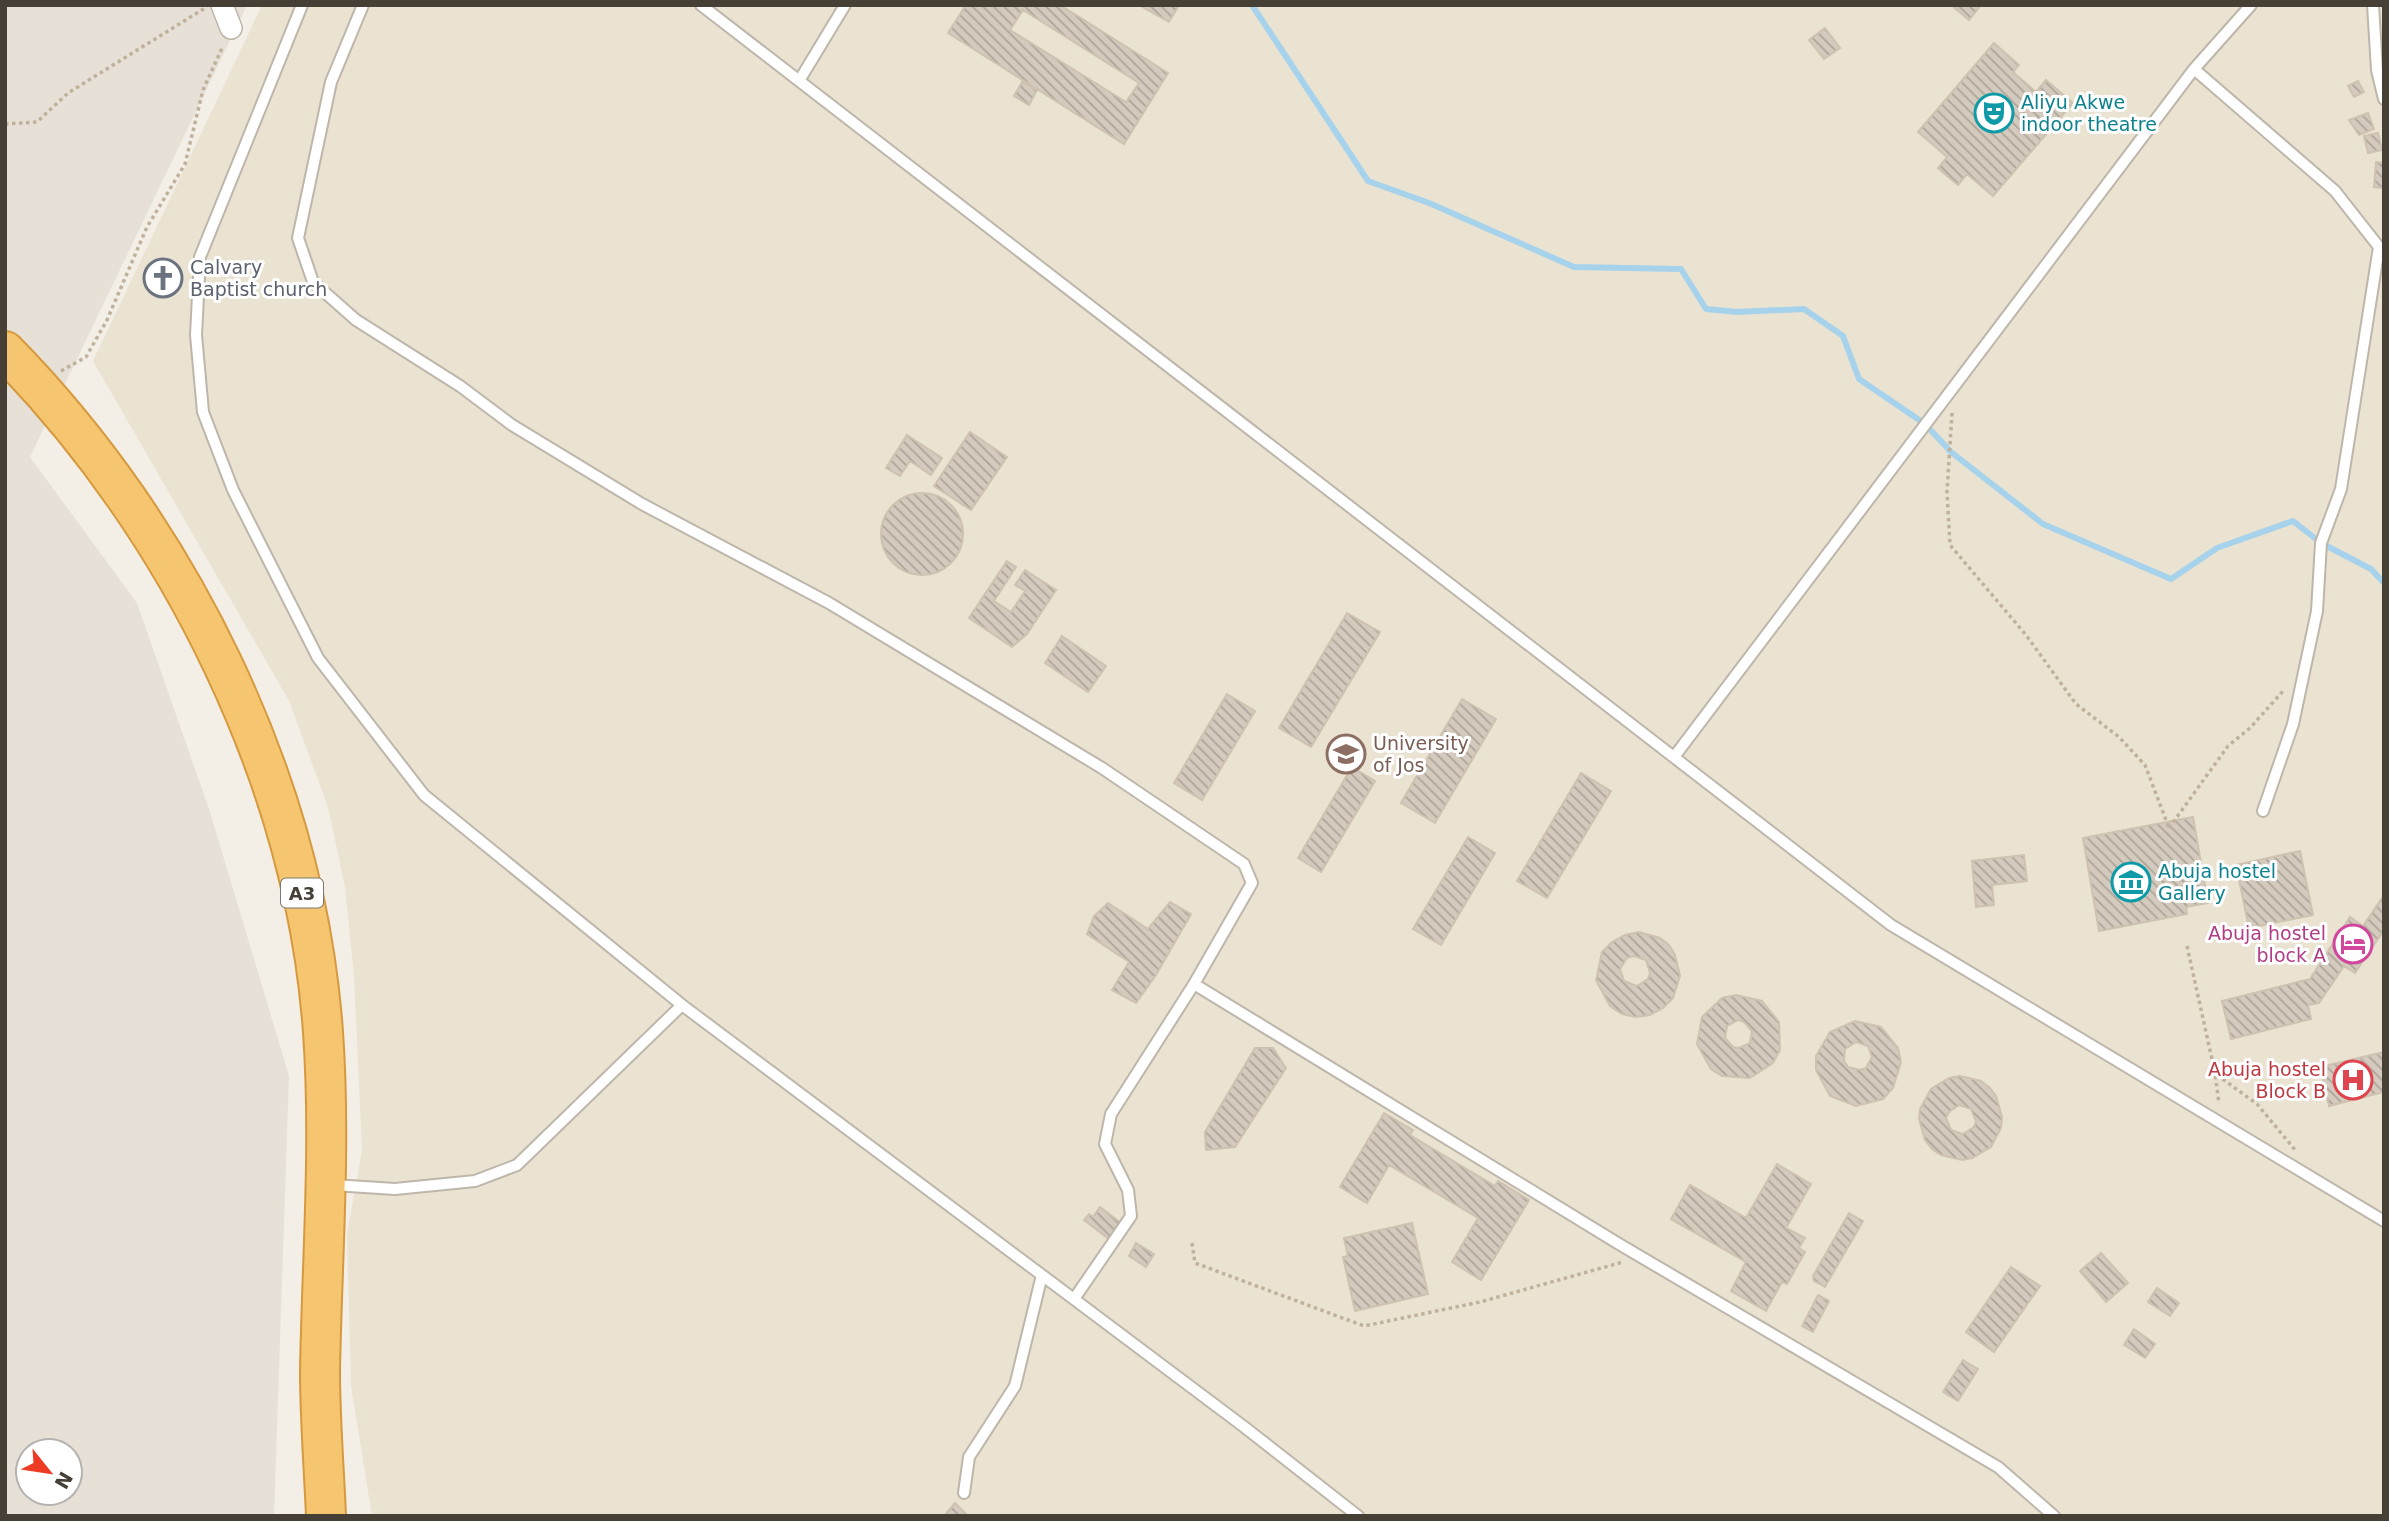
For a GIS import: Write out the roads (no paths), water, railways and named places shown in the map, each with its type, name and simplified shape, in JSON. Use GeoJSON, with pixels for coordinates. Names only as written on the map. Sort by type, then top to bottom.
{"type":"FeatureCollection","features":[{"type":"Feature","properties":{"kind":"highway","name":"A3"},"geometry":{"type":"LineString","coordinates":[[5,351],[37,384],[146,528],[204,625],[249,723],[283,825],[310,923],[323,1032],[327,1185],[320,1374],[326,1516]]}},
{"type":"Feature","properties":{"kind":"street"},"geometry":{"type":"LineString","coordinates":[[222,5],[231,28]]}},
{"type":"Feature","properties":{"kind":"lane"},"geometry":{"type":"LineString","coordinates":[[302,5],[200,257],[196,335],[203,412],[233,490],[318,658],[424,795],[682,1005],[1358,1516]]}},
{"type":"Feature","properties":{"kind":"lane"},"geometry":{"type":"LineString","coordinates":[[363,5],[331,82],[298,238],[313,282],[356,320],[460,386],[512,425],[642,504],[829,603],[1102,768],[1244,864],[1252,883],[1194,984],[1111,1114],[1104,1144],[1129,1190],[1131,1216],[1074,1299]]}},
{"type":"Feature","properties":{"kind":"lane"},"geometry":{"type":"LineString","coordinates":[[701,5],[1891,925],[2384,1221]]}},
{"type":"Feature","properties":{"kind":"lane"},"geometry":{"type":"LineString","coordinates":[[799,81],[845,5]]}},
{"type":"Feature","properties":{"kind":"lane"},"geometry":{"type":"LineString","coordinates":[[1674,757],[2194,69],[2250,5]]}},
{"type":"Feature","properties":{"kind":"lane"},"geometry":{"type":"LineString","coordinates":[[2372,5],[2377,70],[2384,99]]}},
{"type":"Feature","properties":{"kind":"lane"},"geometry":{"type":"LineString","coordinates":[[2194,69],[2335,191],[2381,243],[2341,489],[2321,543],[2317,611],[2293,723],[2263,811]]}},
{"type":"Feature","properties":{"kind":"lane"},"geometry":{"type":"LineString","coordinates":[[1194,984],[1642,1258],[1998,1467],[2054,1516]]}},
{"type":"Feature","properties":{"kind":"lane"},"geometry":{"type":"LineString","coordinates":[[327,1185],[395,1189],[461,1183],[475,1181],[517,1166],[682,1005]]}},
{"type":"Feature","properties":{"kind":"lane"},"geometry":{"type":"LineString","coordinates":[[964,1493],[969,1457],[1015,1386],[1042,1275]]}},
{"type":"Feature","properties":{"kind":"waterway"},"geometry":{"type":"LineString","coordinates":[[1252,5],[1368,181],[1429,203],[1574,267],[1681,269],[1706,309],[1737,312],[1804,309],[1843,336],[1859,379],[1925,424],[1951,452],[2043,524],[2171,579],[2217,548],[2293,521],[2321,543],[2371,569],[2384,583]]}},
{"type":"Feature","properties":{"kind":"place","name":"Aliyu Akwe indoor theatre"},"geometry":{"type":"Point","coordinates":[1994,113]}},
{"type":"Feature","properties":{"kind":"place","name":"Calvary Baptist church"},"geometry":{"type":"Point","coordinates":[163,278]}},
{"type":"Feature","properties":{"kind":"place","name":"University of Jos"},"geometry":{"type":"Point","coordinates":[1346,754]}},
{"type":"Feature","properties":{"kind":"place","name":"Abuja hostel Gallery"},"geometry":{"type":"Point","coordinates":[2131,882]}},
{"type":"Feature","properties":{"kind":"place","name":"Abuja hostel block A"},"geometry":{"type":"Point","coordinates":[2353,944]}},
{"type":"Feature","properties":{"kind":"place","name":"Abuja hostel Block B"},"geometry":{"type":"Point","coordinates":[2353,1080]}}]}
